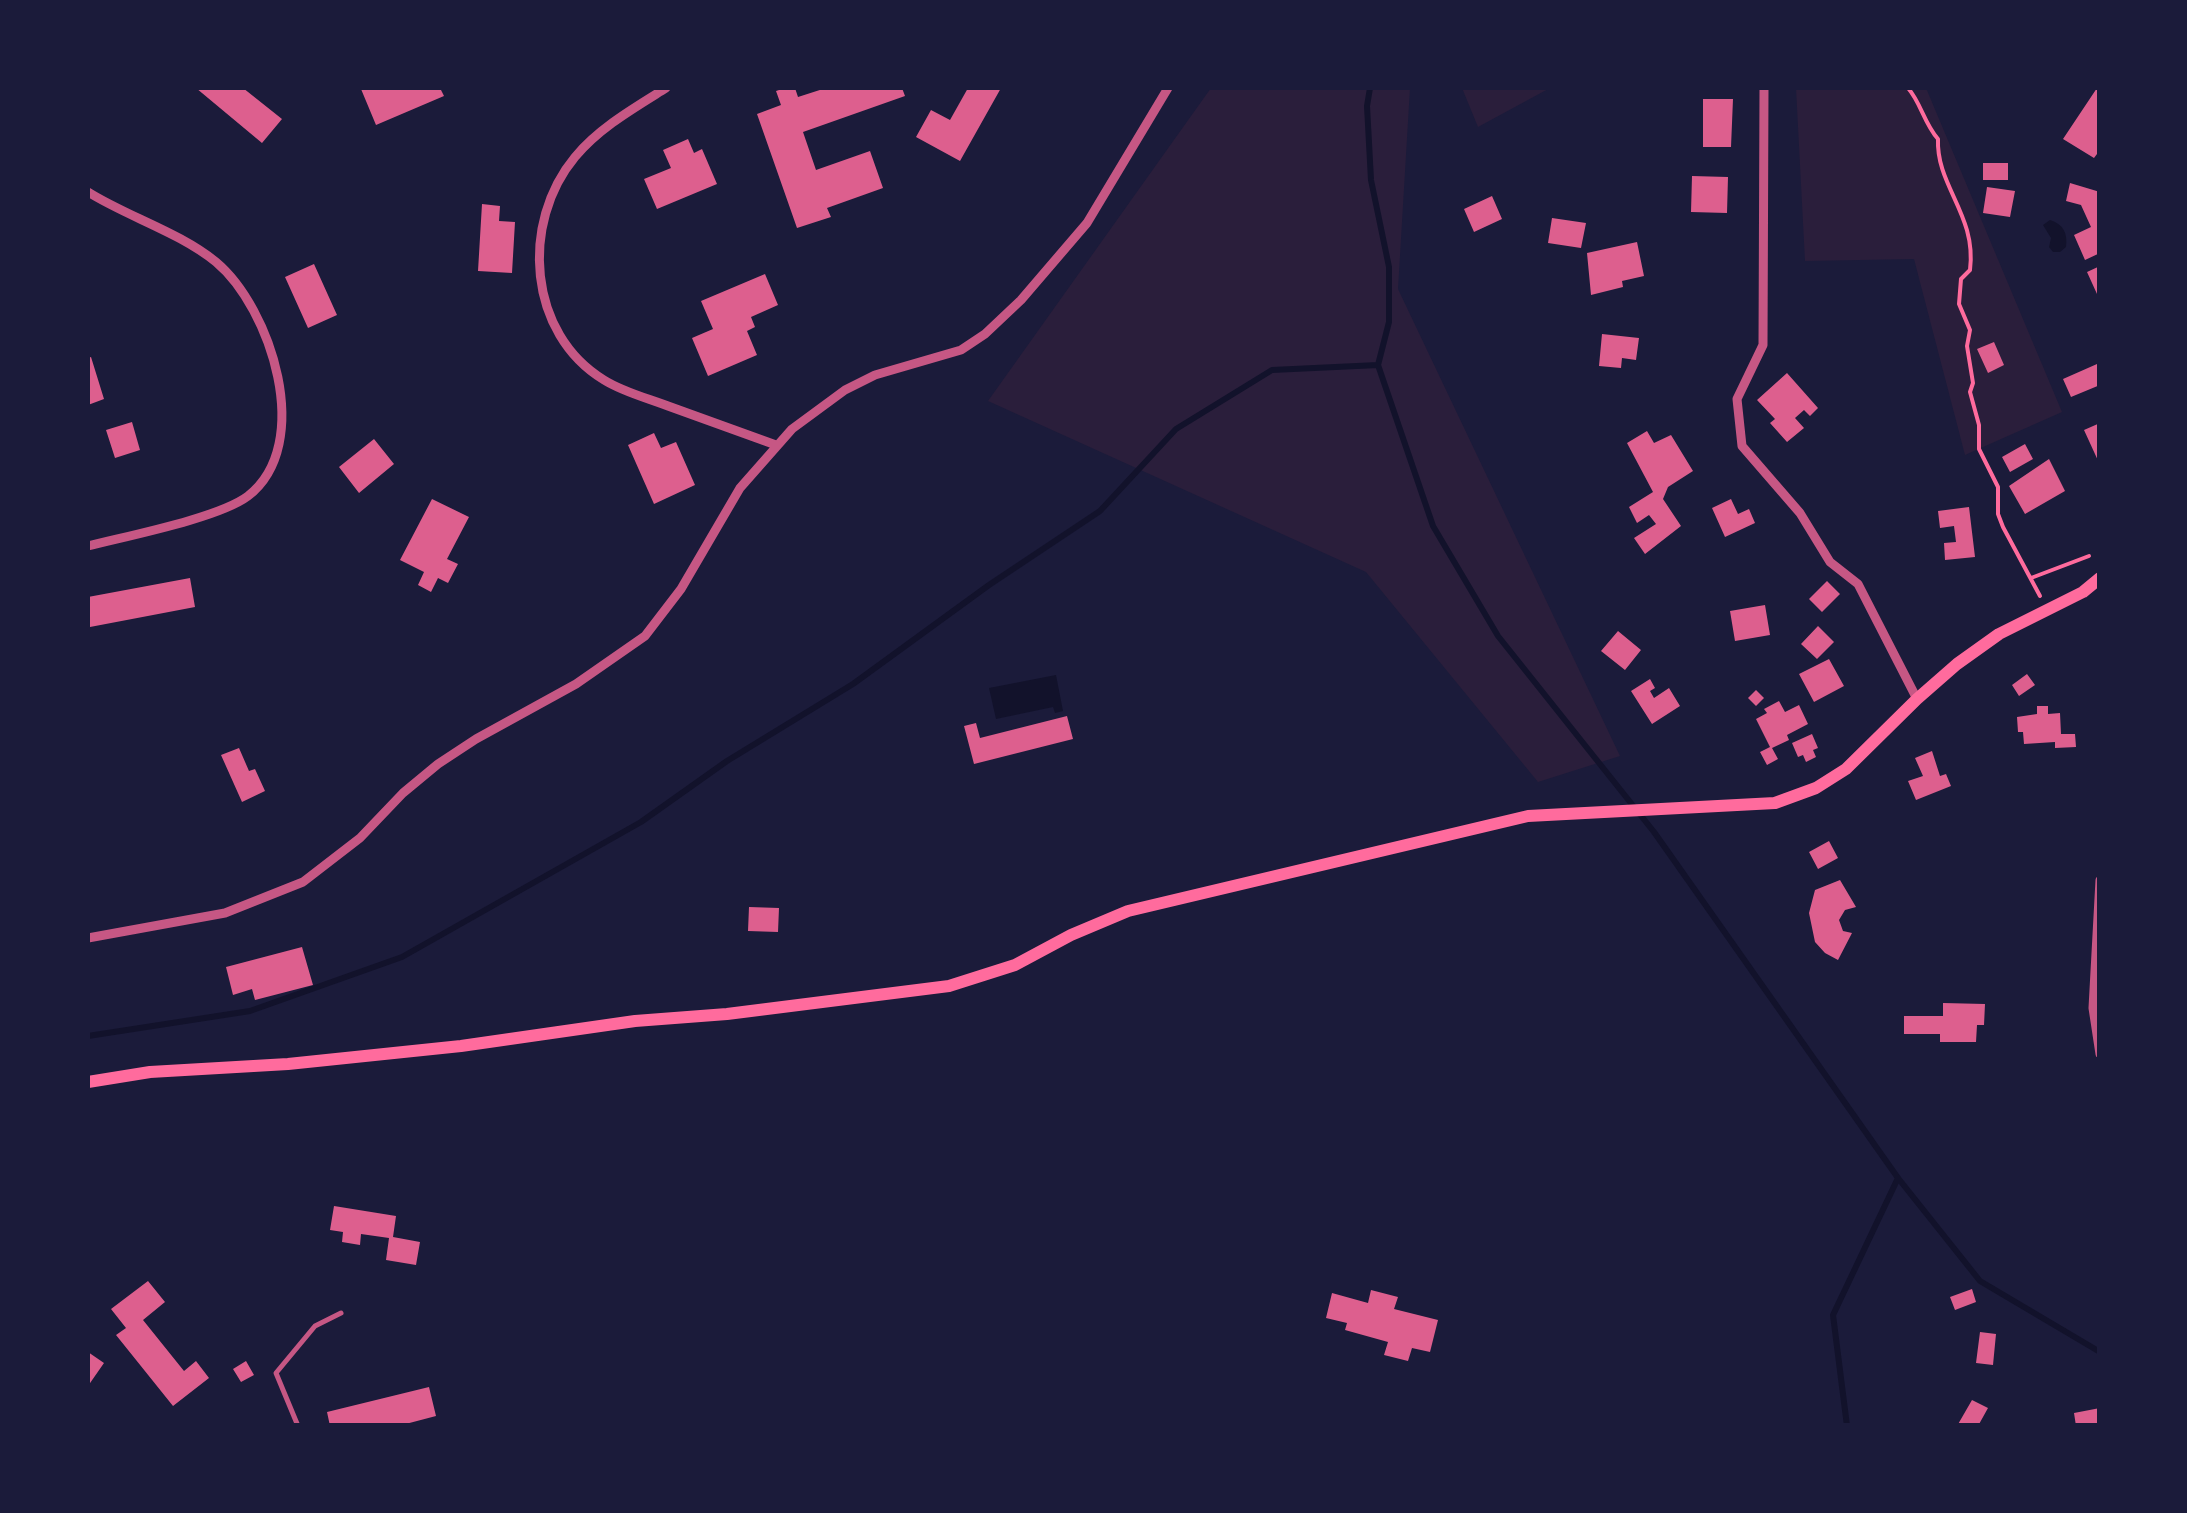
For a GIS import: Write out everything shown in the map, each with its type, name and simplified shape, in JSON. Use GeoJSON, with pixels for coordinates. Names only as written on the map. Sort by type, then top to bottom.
{"type":"FeatureCollection","features":[{"type":"Feature","properties":{"kind":"main road"},"geometry":{"type":"LineString","coordinates":[[88,1082],[150,1072],[288,1064],[461,1046],[634,1021],[744,1012],[949,986],[1015,966],[1071,935],[1128,911],[1528,816],[1775,803],[1816,788],[1846,769],[1917,698],[1999,634],[2083,592],[2100,578]]}},
{"type":"Feature","properties":{"kind":"street"},"geometry":{"type":"LineString","coordinates":[[666,88],[590,141],[562,175],[542,228],[538,261],[545,303],[568,348],[604,380],[776,445]]}},
{"type":"Feature","properties":{"kind":"street"},"geometry":{"type":"LineString","coordinates":[[88,938],[225,913],[303,882],[360,838],[403,792],[438,764],[612,662],[645,636],[662,614],[740,488],[776,445],[818,408],[875,374],[960,350],[1021,300],[1087,223],[1168,88]]}},
{"type":"Feature","properties":{"kind":"street"},"geometry":{"type":"LineString","coordinates":[[1764,88],[1763,345],[1737,398],[1742,446],[1800,514],[1830,562],[1858,584],[1917,698]]}},
{"type":"Feature","properties":{"kind":"street"},"geometry":{"type":"LineString","coordinates":[[88,192],[185,242],[230,275],[262,322],[278,376],[280,406],[272,466],[246,497],[224,509],[88,546]]}},
{"type":"Feature","properties":{"kind":"street"},"geometry":{"type":"LineString","coordinates":[[2100,880],[2094,1008],[2100,1054]]}},
{"type":"Feature","properties":{"kind":"lane"},"geometry":{"type":"LineString","coordinates":[[298,1426],[276,1373],[315,1326],[341,1313]]}},
{"type":"Feature","properties":{"kind":"path"},"geometry":{"type":"LineString","coordinates":[[1908,88],[1916,96],[1924,123],[1938,139],[1937,156],[1971,236],[1970,270],[1960,279],[1958,291],[1970,330],[1970,392],[1979,425],[1979,449],[1998,487],[1998,514],[2047,609]]}},
{"type":"Feature","properties":{"kind":"path"},"geometry":{"type":"LineString","coordinates":[[2031,578],[2089,556]]}},
{"type":"Feature","properties":{"kind":"shaded area"},"geometry":{"type":"Polygon","coordinates":[[[1211,88],[1410,88],[1398,289],[1620,756],[1538,782],[1366,572],[988,401],[1211,88]]]}},
{"type":"Feature","properties":{"kind":"shaded area"},"geometry":{"type":"Polygon","coordinates":[[[1462,88],[1550,88],[1478,127],[1462,88]]]}},
{"type":"Feature","properties":{"kind":"shaded area"},"geometry":{"type":"Polygon","coordinates":[[[1796,88],[1926,88],[2062,412],[1965,455],[1914,259],[1805,261],[1796,88]]]}},
{"type":"Feature","properties":{"kind":"shaded area"},"geometry":{"type":"Polygon","coordinates":[[[2050,220],[2065,233],[2066,247],[2060,252],[2049,247],[2051,238],[2043,225],[2050,220]]]}},
{"type":"Feature","properties":{"kind":"shaded area"},"geometry":{"type":"Polygon","coordinates":[[[1056,675],[1063,711],[1055,713],[1053,707],[996,719],[989,688],[1056,675]]]}},
{"type":"Feature","properties":{"kind":"building"},"geometry":{"type":"Polygon","coordinates":[[[196,88],[243,88],[282,119],[262,143],[196,88]]]}},
{"type":"Feature","properties":{"kind":"building"},"geometry":{"type":"Polygon","coordinates":[[[440,88],[444,96],[376,125],[361,89],[440,88]]]}},
{"type":"Feature","properties":{"kind":"building"},"geometry":{"type":"Polygon","coordinates":[[[795,88],[798,97],[826,88],[902,88],[905,96],[803,132],[816,170],[870,151],[883,188],[827,208],[831,217],[797,228],[757,114],[781,105],[776,91],[795,88]]]}},
{"type":"Feature","properties":{"kind":"building"},"geometry":{"type":"Polygon","coordinates":[[[968,88],[1001,88],[960,161],[916,137],[931,110],[950,120],[968,88]]]}},
{"type":"Feature","properties":{"kind":"building"},"geometry":{"type":"Polygon","coordinates":[[[2097,88],[2100,150],[2094,158],[2063,139],[2097,88]]]}},
{"type":"Feature","properties":{"kind":"building"},"geometry":{"type":"Polygon","coordinates":[[[1703,99],[1733,99],[1731,147],[1703,147],[1703,99]]]}},
{"type":"Feature","properties":{"kind":"building"},"geometry":{"type":"Polygon","coordinates":[[[688,139],[694,153],[702,149],[717,184],[657,209],[644,179],[671,168],[663,150],[688,139]]]}},
{"type":"Feature","properties":{"kind":"building"},"geometry":{"type":"Polygon","coordinates":[[[1983,163],[2008,163],[2008,180],[1983,180],[1983,163]]]}},
{"type":"Feature","properties":{"kind":"building"},"geometry":{"type":"Polygon","coordinates":[[[1692,176],[1728,177],[1727,213],[1691,212],[1692,176]]]}},
{"type":"Feature","properties":{"kind":"building"},"geometry":{"type":"Polygon","coordinates":[[[2070,183],[2100,192],[2100,253],[2085,260],[2074,235],[2091,227],[2081,205],[2066,201],[2070,183]]]}},
{"type":"Feature","properties":{"kind":"building"},"geometry":{"type":"Polygon","coordinates":[[[1987,187],[2015,191],[2010,217],[1983,213],[1987,187]]]}},
{"type":"Feature","properties":{"kind":"building"},"geometry":{"type":"Polygon","coordinates":[[[1492,196],[1502,219],[1474,232],[1464,209],[1492,196]]]}},
{"type":"Feature","properties":{"kind":"building"},"geometry":{"type":"Polygon","coordinates":[[[482,204],[500,206],[499,221],[515,222],[512,273],[478,271],[482,204]]]}},
{"type":"Feature","properties":{"kind":"building"},"geometry":{"type":"Polygon","coordinates":[[[1552,218],[1586,223],[1581,248],[1548,243],[1552,218]]]}},
{"type":"Feature","properties":{"kind":"building"},"geometry":{"type":"Polygon","coordinates":[[[1637,242],[1644,276],[1622,281],[1623,287],[1591,295],[1587,253],[1637,242]]]}},
{"type":"Feature","properties":{"kind":"building"},"geometry":{"type":"Polygon","coordinates":[[[314,264],[337,315],[308,328],[285,277],[314,264]]]}},
{"type":"Feature","properties":{"kind":"building"},"geometry":{"type":"Polygon","coordinates":[[[2100,266],[2100,293],[2097,294],[2087,272],[2100,266]]]}},
{"type":"Feature","properties":{"kind":"building"},"geometry":{"type":"Polygon","coordinates":[[[765,274],[778,305],[751,317],[755,327],[747,331],[757,355],[708,376],[692,338],[713,329],[701,301],[765,274]]]}},
{"type":"Feature","properties":{"kind":"building"},"geometry":{"type":"Polygon","coordinates":[[[1602,334],[1639,338],[1636,360],[1622,358],[1621,368],[1599,366],[1602,334]]]}},
{"type":"Feature","properties":{"kind":"building"},"geometry":{"type":"Polygon","coordinates":[[[1994,342],[2004,365],[1988,373],[1977,349],[1994,342]]]}},
{"type":"Feature","properties":{"kind":"building"},"geometry":{"type":"Polygon","coordinates":[[[91,357],[104,399],[88,405],[88,358],[91,357]]]}},
{"type":"Feature","properties":{"kind":"building"},"geometry":{"type":"Polygon","coordinates":[[[2097,364],[2100,385],[2071,397],[2063,379],[2097,364]]]}},
{"type":"Feature","properties":{"kind":"building"},"geometry":{"type":"Polygon","coordinates":[[[1787,373],[1818,408],[1810,416],[1804,410],[1795,418],[1804,428],[1787,442],[1770,423],[1775,419],[1757,400],[1787,373]]]}},
{"type":"Feature","properties":{"kind":"building"},"geometry":{"type":"Polygon","coordinates":[[[132,422],[140,450],[115,458],[106,430],[132,422]]]}},
{"type":"Feature","properties":{"kind":"building"},"geometry":{"type":"Polygon","coordinates":[[[2100,423],[2100,465],[2084,430],[2100,423]]]}},
{"type":"Feature","properties":{"kind":"building"},"geometry":{"type":"Polygon","coordinates":[[[1647,431],[1654,443],[1671,435],[1693,471],[1668,487],[1663,499],[1681,526],[1645,554],[1634,538],[1656,524],[1649,515],[1637,523],[1629,507],[1653,492],[1627,443],[1647,431]]]}},
{"type":"Feature","properties":{"kind":"building"},"geometry":{"type":"Polygon","coordinates":[[[654,433],[661,448],[676,442],[695,485],[654,504],[628,445],[654,433]]]}},
{"type":"Feature","properties":{"kind":"building"},"geometry":{"type":"Polygon","coordinates":[[[374,439],[394,464],[359,493],[339,467],[374,439]]]}},
{"type":"Feature","properties":{"kind":"building"},"geometry":{"type":"Polygon","coordinates":[[[2025,444],[2033,459],[2010,472],[2002,457],[2025,444]]]}},
{"type":"Feature","properties":{"kind":"building"},"geometry":{"type":"Polygon","coordinates":[[[2049,459],[2065,491],[2025,514],[2009,486],[2049,459]]]}},
{"type":"Feature","properties":{"kind":"building"},"geometry":{"type":"Polygon","coordinates":[[[432,499],[469,517],[447,559],[458,564],[448,583],[438,578],[431,592],[418,585],[424,572],[400,560],[432,499]]]}},
{"type":"Feature","properties":{"kind":"building"},"geometry":{"type":"Polygon","coordinates":[[[1731,499],[1738,514],[1749,509],[1755,523],[1725,537],[1712,508],[1731,499]]]}},
{"type":"Feature","properties":{"kind":"building"},"geometry":{"type":"Polygon","coordinates":[[[1969,507],[1975,557],[1945,560],[1944,543],[1956,542],[1954,526],[1940,528],[1938,511],[1969,507]]]}},
{"type":"Feature","properties":{"kind":"building"},"geometry":{"type":"Polygon","coordinates":[[[190,578],[195,607],[90,627],[88,597],[190,578]]]}},
{"type":"Feature","properties":{"kind":"building"},"geometry":{"type":"Polygon","coordinates":[[[1827,581],[1840,594],[1822,612],[1809,599],[1827,581]]]}},
{"type":"Feature","properties":{"kind":"building"},"geometry":{"type":"Polygon","coordinates":[[[1765,605],[1770,635],[1735,641],[1730,611],[1765,605]]]}},
{"type":"Feature","properties":{"kind":"building"},"geometry":{"type":"Polygon","coordinates":[[[1818,626],[1834,642],[1817,659],[1801,644],[1818,626]]]}},
{"type":"Feature","properties":{"kind":"building"},"geometry":{"type":"Polygon","coordinates":[[[1618,631],[1641,650],[1625,670],[1601,651],[1618,631]]]}},
{"type":"Feature","properties":{"kind":"building"},"geometry":{"type":"Polygon","coordinates":[[[1829,659],[1844,686],[1814,702],[1799,674],[1829,659]]]}},
{"type":"Feature","properties":{"kind":"building"},"geometry":{"type":"Polygon","coordinates":[[[2027,674],[2035,685],[2019,696],[2012,685],[2027,674]]]}},
{"type":"Feature","properties":{"kind":"building"},"geometry":{"type":"Polygon","coordinates":[[[1650,679],[1655,688],[1650,691],[1654,698],[1669,688],[1680,706],[1652,724],[1631,691],[1650,679]]]}},
{"type":"Feature","properties":{"kind":"building"},"geometry":{"type":"Polygon","coordinates":[[[1756,690],[1764,698],[1756,706],[1748,698],[1756,690]]]}},
{"type":"Feature","properties":{"kind":"building"},"geometry":{"type":"Polygon","coordinates":[[[1779,701],[1785,712],[1799,705],[1808,724],[1772,748],[1778,759],[1767,765],[1760,752],[1770,747],[1756,719],[1779,701]]]}},
{"type":"Feature","properties":{"kind":"building"},"geometry":{"type":"Polygon","coordinates":[[[2037,706],[2048,706],[2048,714],[2060,713],[2061,734],[2075,734],[2076,747],[2055,748],[2055,742],[2024,744],[2017,717],[2037,714],[2037,706]]]}},
{"type":"Feature","properties":{"kind":"building"},"geometry":{"type":"Polygon","coordinates":[[[1067,716],[1073,739],[974,764],[964,726],[976,723],[980,738],[1067,716]]]}},
{"type":"Feature","properties":{"kind":"building"},"geometry":{"type":"Polygon","coordinates":[[[1812,734],[1818,748],[1813,750],[1816,757],[1806,762],[1803,755],[1798,757],[1792,743],[1812,734]]]}},
{"type":"Feature","properties":{"kind":"building"},"geometry":{"type":"Polygon","coordinates":[[[239,748],[249,771],[255,769],[265,791],[242,802],[221,755],[239,748]]]}},
{"type":"Feature","properties":{"kind":"building"},"geometry":{"type":"Polygon","coordinates":[[[1932,751],[1940,776],[1946,774],[1951,786],[1916,800],[1908,781],[1923,776],[1915,758],[1932,751]]]}},
{"type":"Feature","properties":{"kind":"building"},"geometry":{"type":"Polygon","coordinates":[[[1829,841],[1838,858],[1818,869],[1809,852],[1829,841]]]}},
{"type":"Feature","properties":{"kind":"building"},"geometry":{"type":"Polygon","coordinates":[[[1840,880],[1856,907],[1845,910],[1839,920],[1843,931],[1852,933],[1838,960],[1815,942],[1809,913],[1815,890],[1840,880]]]}},
{"type":"Feature","properties":{"kind":"building"},"geometry":{"type":"Polygon","coordinates":[[[749,907],[779,908],[778,932],[748,931],[749,907]]]}},
{"type":"Feature","properties":{"kind":"building"},"geometry":{"type":"Polygon","coordinates":[[[302,947],[313,985],[255,1000],[252,989],[233,995],[226,967],[302,947]]]}},
{"type":"Feature","properties":{"kind":"building"},"geometry":{"type":"Polygon","coordinates":[[[1943,1003],[1985,1004],[1984,1025],[1977,1025],[1976,1042],[1940,1042],[1940,1034],[1904,1034],[1904,1016],[1943,1016],[1943,1003]]]}},
{"type":"Feature","properties":{"kind":"building"},"geometry":{"type":"Polygon","coordinates":[[[334,1206],[396,1216],[393,1237],[420,1242],[416,1265],[386,1260],[389,1238],[361,1234],[360,1245],[342,1242],[343,1232],[330,1230],[334,1206]]]}},
{"type":"Feature","properties":{"kind":"building"},"geometry":{"type":"Polygon","coordinates":[[[148,1281],[165,1302],[143,1320],[184,1371],[196,1361],[209,1378],[173,1406],[116,1335],[126,1328],[111,1309],[148,1281]]]}},
{"type":"Feature","properties":{"kind":"building"},"geometry":{"type":"Polygon","coordinates":[[[1972,1289],[1976,1302],[1955,1310],[1950,1297],[1972,1289]]]}},
{"type":"Feature","properties":{"kind":"building"},"geometry":{"type":"Polygon","coordinates":[[[1371,1290],[1398,1297],[1394,1309],[1438,1320],[1430,1352],[1412,1348],[1408,1361],[1384,1355],[1388,1342],[1345,1330],[1347,1323],[1326,1318],[1332,1293],[1368,1303],[1371,1290]]]}},
{"type":"Feature","properties":{"kind":"building"},"geometry":{"type":"Polygon","coordinates":[[[1980,1332],[1996,1334],[1993,1365],[1976,1363],[1980,1332]]]}},
{"type":"Feature","properties":{"kind":"building"},"geometry":{"type":"Polygon","coordinates":[[[88,1352],[104,1363],[88,1386],[88,1352]]]}},
{"type":"Feature","properties":{"kind":"building"},"geometry":{"type":"Polygon","coordinates":[[[246,1361],[254,1375],[241,1382],[233,1369],[246,1361]]]}},
{"type":"Feature","properties":{"kind":"building"},"geometry":{"type":"Polygon","coordinates":[[[429,1387],[436,1416],[398,1426],[330,1426],[327,1412],[429,1387]]]}},
{"type":"Feature","properties":{"kind":"building"},"geometry":{"type":"Polygon","coordinates":[[[1972,1400],[1988,1408],[1978,1426],[1957,1426],[1972,1400]]]}},
{"type":"Feature","properties":{"kind":"building"},"geometry":{"type":"Polygon","coordinates":[[[2100,1408],[2100,1426],[2076,1426],[2074,1413],[2100,1408]]]}},
{"type":"Feature","properties":{"kind":"waterway"},"geometry":{"type":"LineString","coordinates":[[1370,88],[1367,106],[1371,180],[1389,267],[1389,322],[1378,365],[1433,526],[1498,636],[1654,832],[1898,1178],[1980,1281],[2100,1352]]}},
{"type":"Feature","properties":{"kind":"waterway"},"geometry":{"type":"LineString","coordinates":[[88,1036],[250,1011],[402,957],[641,822],[727,761],[853,684],[989,585],[1100,511],[1176,429],[1272,370],[1378,365]]}},
{"type":"Feature","properties":{"kind":"waterway"},"geometry":{"type":"LineString","coordinates":[[1847,1426],[1833,1315],[1898,1178]]}}]}
